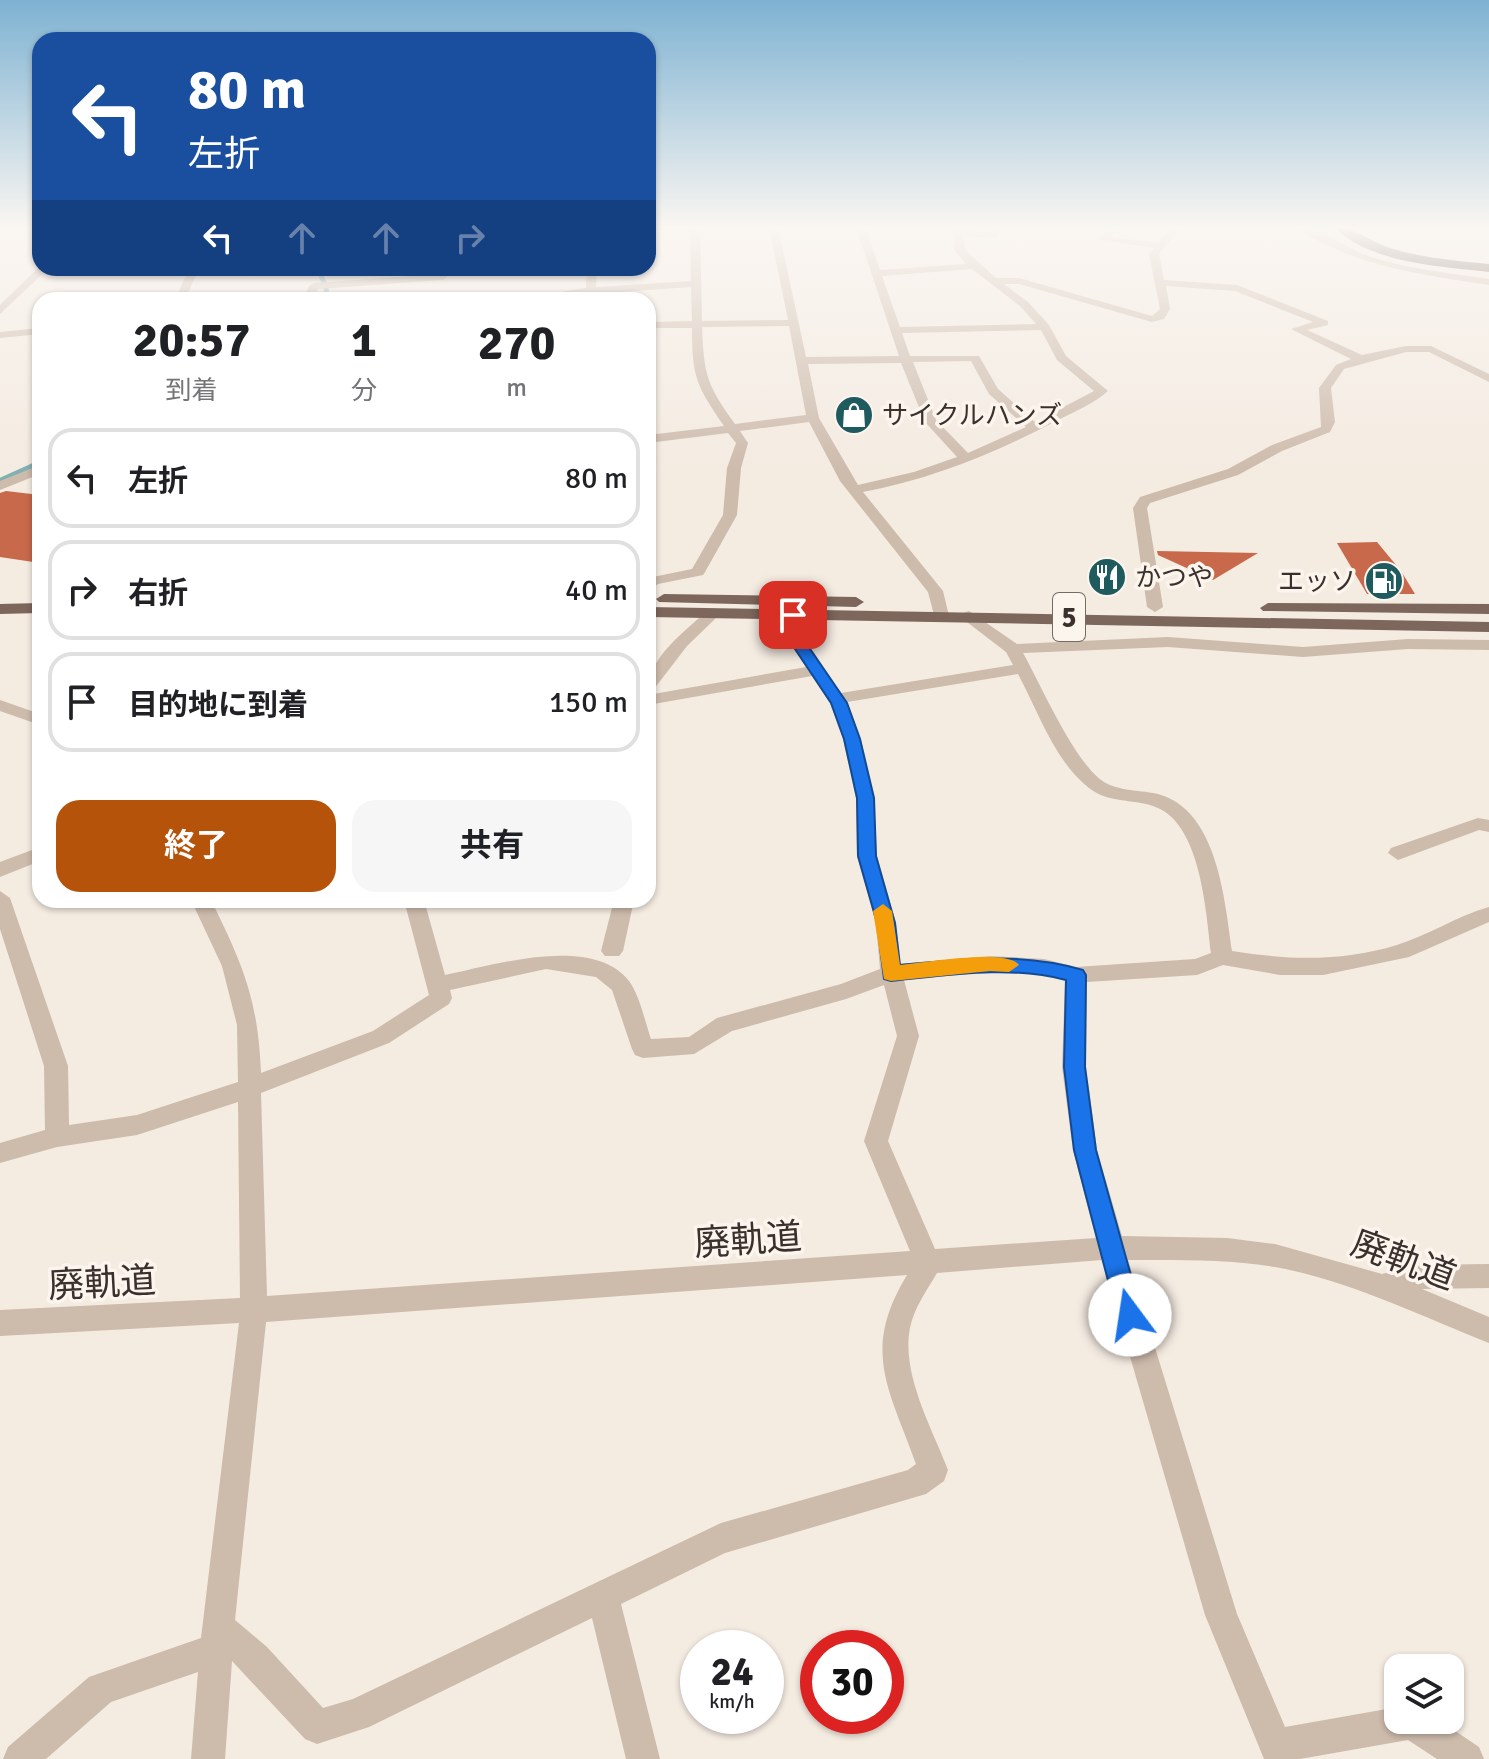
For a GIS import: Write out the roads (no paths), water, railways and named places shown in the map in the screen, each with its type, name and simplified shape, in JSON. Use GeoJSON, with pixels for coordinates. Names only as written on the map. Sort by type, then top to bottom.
{"type":"FeatureCollection","features":[{"type":"Feature","properties":{"kind":"main road"},"geometry":{"type":"LineString","coordinates":[[0,596],[32,596]]}},
{"type":"Feature","properties":{"kind":"main road","name":"5"},"geometry":{"type":"LineString","coordinates":[[656,599],[939,609],[969,616],[1489,627]]}},
{"type":"Feature","properties":{"kind":"main road","name":"5"},"geometry":{"type":"LineString","coordinates":[[656,612],[793,615],[939,609],[1155,607],[1489,609]]}},
{"type":"Feature","properties":{"kind":"main road"},"geometry":{"type":"LineString","coordinates":[[0,609],[32,608]]}},
{"type":"Feature","properties":{"kind":"street"},"geometry":{"type":"LineString","coordinates":[[656,580],[698,572],[730,515],[734,468],[742,443],[706,392],[698,370],[697,309]]}},
{"type":"Feature","properties":{"kind":"street"},"geometry":{"type":"LineString","coordinates":[[790,309],[813,418],[854,490],[935,591],[939,609]]}},
{"type":"Feature","properties":{"kind":"street"},"geometry":{"type":"LineString","coordinates":[[890,309],[921,403],[931,422],[965,458]]}},
{"type":"Feature","properties":{"kind":"street"},"geometry":{"type":"LineString","coordinates":[[854,490],[893,485],[965,458],[1102,391],[1061,358],[1045,327],[1029,309]]}},
{"type":"Feature","properties":{"kind":"street"},"geometry":{"type":"LineString","coordinates":[[1117,309],[1152,319],[1160,317],[1165,309]]}},
{"type":"Feature","properties":{"kind":"street"},"geometry":{"type":"LineString","coordinates":[[1289,309],[1324,323],[1296,329],[1361,359]]}},
{"type":"Feature","properties":{"kind":"street"},"geometry":{"type":"LineString","coordinates":[[656,325],[793,323]]}},
{"type":"Feature","properties":{"kind":"street"},"geometry":{"type":"LineString","coordinates":[[897,330],[1045,327]]}},
{"type":"Feature","properties":{"kind":"street"},"geometry":{"type":"LineString","coordinates":[[0,335],[32,332]]}},
{"type":"Feature","properties":{"kind":"street"},"geometry":{"type":"LineString","coordinates":[[1155,607],[1140,508],[1145,500],[1233,472],[1277,448],[1326,429],[1329,422],[1325,388],[1329,380],[1340,367],[1361,359],[1406,349],[1431,349],[1489,379]]}},
{"type":"Feature","properties":{"kind":"street"},"geometry":{"type":"LineString","coordinates":[[800,361],[975,358],[993,391],[1033,427]]}},
{"type":"Feature","properties":{"kind":"street"},"geometry":{"type":"LineString","coordinates":[[656,436],[813,418]]}},
{"type":"Feature","properties":{"kind":"street"},"geometry":{"type":"LineString","coordinates":[[0,486],[32,472]]}},
{"type":"Feature","properties":{"kind":"street"},"geometry":{"type":"LineString","coordinates":[[656,675],[681,643],[712,614]]}},
{"type":"Feature","properties":{"kind":"street"},"geometry":{"type":"LineString","coordinates":[[218,1638],[255,1659],[317,1727],[357,1715],[721,1539],[915,1483],[933,1470],[903,1385],[895,1338],[903,1308],[928,1263],[876,1141],[908,1036],[891,973],[886,923],[867,856],[865,798],[852,739],[837,699],[796,640],[793,615]]}},
{"type":"Feature","properties":{"kind":"street"},"geometry":{"type":"LineString","coordinates":[[969,616],[1013,649],[1078,768],[1098,786],[1120,795],[1157,800],[1176,809],[1192,829],[1213,884],[1222,957]]}},
{"type":"Feature","properties":{"kind":"street"},"geometry":{"type":"LineString","coordinates":[[1171,619],[1178,643]]}},
{"type":"Feature","properties":{"kind":"street"},"geometry":{"type":"LineString","coordinates":[[1013,649],[1178,643],[1303,652],[1408,644],[1489,645]]}},
{"type":"Feature","properties":{"kind":"street"},"geometry":{"type":"LineString","coordinates":[[837,699],[1024,668]]}},
{"type":"Feature","properties":{"kind":"street"},"geometry":{"type":"LineString","coordinates":[[656,699],[817,670]]}},
{"type":"Feature","properties":{"kind":"street"},"geometry":{"type":"LineString","coordinates":[[0,705],[32,717]]}},
{"type":"Feature","properties":{"kind":"street"},"geometry":{"type":"LineString","coordinates":[[1398,853],[1478,824],[1489,826]]}},
{"type":"Feature","properties":{"kind":"street"},"geometry":{"type":"LineString","coordinates":[[0,870],[32,857]]}},
{"type":"Feature","properties":{"kind":"street"},"geometry":{"type":"LineString","coordinates":[[0,898],[56,1066],[57,1137]]}},
{"type":"Feature","properties":{"kind":"street"},"geometry":{"type":"LineString","coordinates":[[205,908],[237,981],[248,1025],[254,1310],[208,1759]]}},
{"type":"Feature","properties":{"kind":"street"},"geometry":{"type":"LineString","coordinates":[[0,1153],[57,1137],[137,1125],[250,1088],[381,1037],[441,998],[416,908]]}},
{"type":"Feature","properties":{"kind":"street"},"geometry":{"type":"LineString","coordinates":[[612,951],[622,908]]}},
{"type":"Feature","properties":{"kind":"street"},"geometry":{"type":"LineString","coordinates":[[437,985],[546,961],[602,970],[621,986],[643,1049],[694,1045],[725,1024],[846,991],[891,973],[990,964],[1044,967],[1076,975],[1197,967],[1222,957],[1280,967],[1323,967],[1401,952],[1489,914]]}},
{"type":"Feature","properties":{"kind":"street"},"geometry":{"type":"LineString","coordinates":[[1076,975],[1074,1067],[1083,1136],[1130,1315],[1221,1615],[1279,1752],[1412,1722],[1467,1759]]}},
{"type":"Feature","properties":{"kind":"street","name":"廃軌道"},"geometry":{"type":"LineString","coordinates":[[0,1323],[254,1310],[1113,1248],[1244,1251],[1323,1268],[1382,1286],[1489,1330]]}},
{"type":"Feature","properties":{"kind":"street"},"geometry":{"type":"LineString","coordinates":[[1382,1286],[1417,1277],[1489,1276]]}},
{"type":"Feature","properties":{"kind":"street"},"geometry":{"type":"LineString","coordinates":[[603,1596],[643,1759]]}},
{"type":"Feature","properties":{"kind":"street"},"geometry":{"type":"LineString","coordinates":[[20,1759],[101,1689],[218,1638]]}},
{"type":"Feature","properties":{"kind":"waterway"},"geometry":{"type":"LineString","coordinates":[[0,481],[32,467]]}},
{"type":"Feature","properties":{"kind":"place","name":"サイクルハンズ"},"geometry":{"type":"Point","coordinates":[854,415]}},
{"type":"Feature","properties":{"kind":"place","name":"かつや"},"geometry":{"type":"Point","coordinates":[1107,577]}},
{"type":"Feature","properties":{"kind":"place","name":"エッソ"},"geometry":{"type":"Point","coordinates":[1384,581]}}]}
